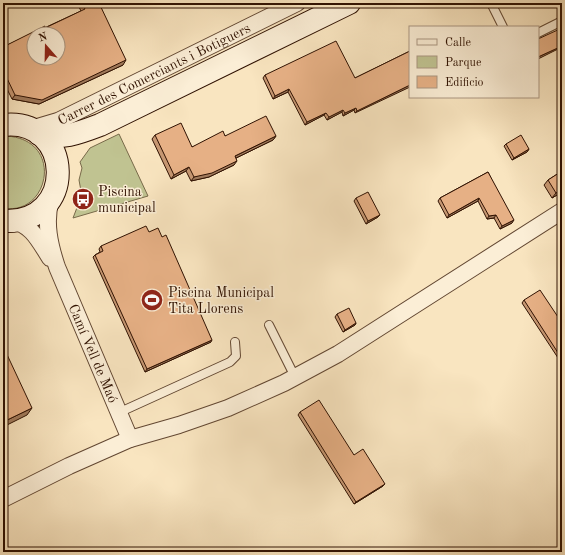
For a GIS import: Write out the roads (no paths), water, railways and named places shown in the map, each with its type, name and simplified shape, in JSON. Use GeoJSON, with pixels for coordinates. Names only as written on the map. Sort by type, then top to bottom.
{"type":"FeatureCollection","features":[{"type":"Feature","properties":{"kind":"main road"},"geometry":{"type":"LineString","coordinates":[[3,125],[18,125],[51,137],[80,133],[100,125],[349,3]]}},
{"type":"Feature","properties":{"kind":"main road"},"geometry":{"type":"LineString","coordinates":[[58,165],[64,154],[78,141],[100,125]]}},
{"type":"Feature","properties":{"kind":"main road"},"geometry":{"type":"LineString","coordinates":[[8,221],[26,218],[38,213],[51,200],[57,187],[58,165],[52,148],[35,132]]}},
{"type":"Feature","properties":{"kind":"street","name":"Carrer des Comerciants i Botiguers"},"geometry":{"type":"LineString","coordinates":[[35,132],[274,8],[297,3]]}},
{"type":"Feature","properties":{"kind":"street","name":"Camí Vell de Maó"},"geometry":{"type":"LineString","coordinates":[[51,200],[48,208],[47,219],[51,249],[57,267],[130,440]]}},
{"type":"Feature","properties":{"kind":"street"},"geometry":{"type":"LineString","coordinates":[[3,499],[69,466],[130,440],[228,408],[295,377],[338,354],[562,211]]}},
{"type":"Feature","properties":{"kind":"street","name":"Camí Vell de Maó"},"geometry":{"type":"LineString","coordinates":[[8,221],[19,222],[27,226],[36,236],[57,267]]}},
{"type":"Feature","properties":{"kind":"lane"},"geometry":{"type":"LineString","coordinates":[[491,3],[502,26]]}},
{"type":"Feature","properties":{"kind":"lane"},"geometry":{"type":"LineString","coordinates":[[539,32],[562,21]]}},
{"type":"Feature","properties":{"kind":"lane"},"geometry":{"type":"LineString","coordinates":[[269,325],[295,377]]}},
{"type":"Feature","properties":{"kind":"lane"},"geometry":{"type":"LineString","coordinates":[[118,413],[230,362],[236,356],[235,342]]}},
{"type":"Feature","properties":{"kind":"place","name":"Piscina municipal"},"geometry":{"type":"Point","coordinates":[83,199]}},
{"type":"Feature","properties":{"kind":"place","name":"Piscina Municipal Tita Llorens"},"geometry":{"type":"Point","coordinates":[152,300]}}]}
